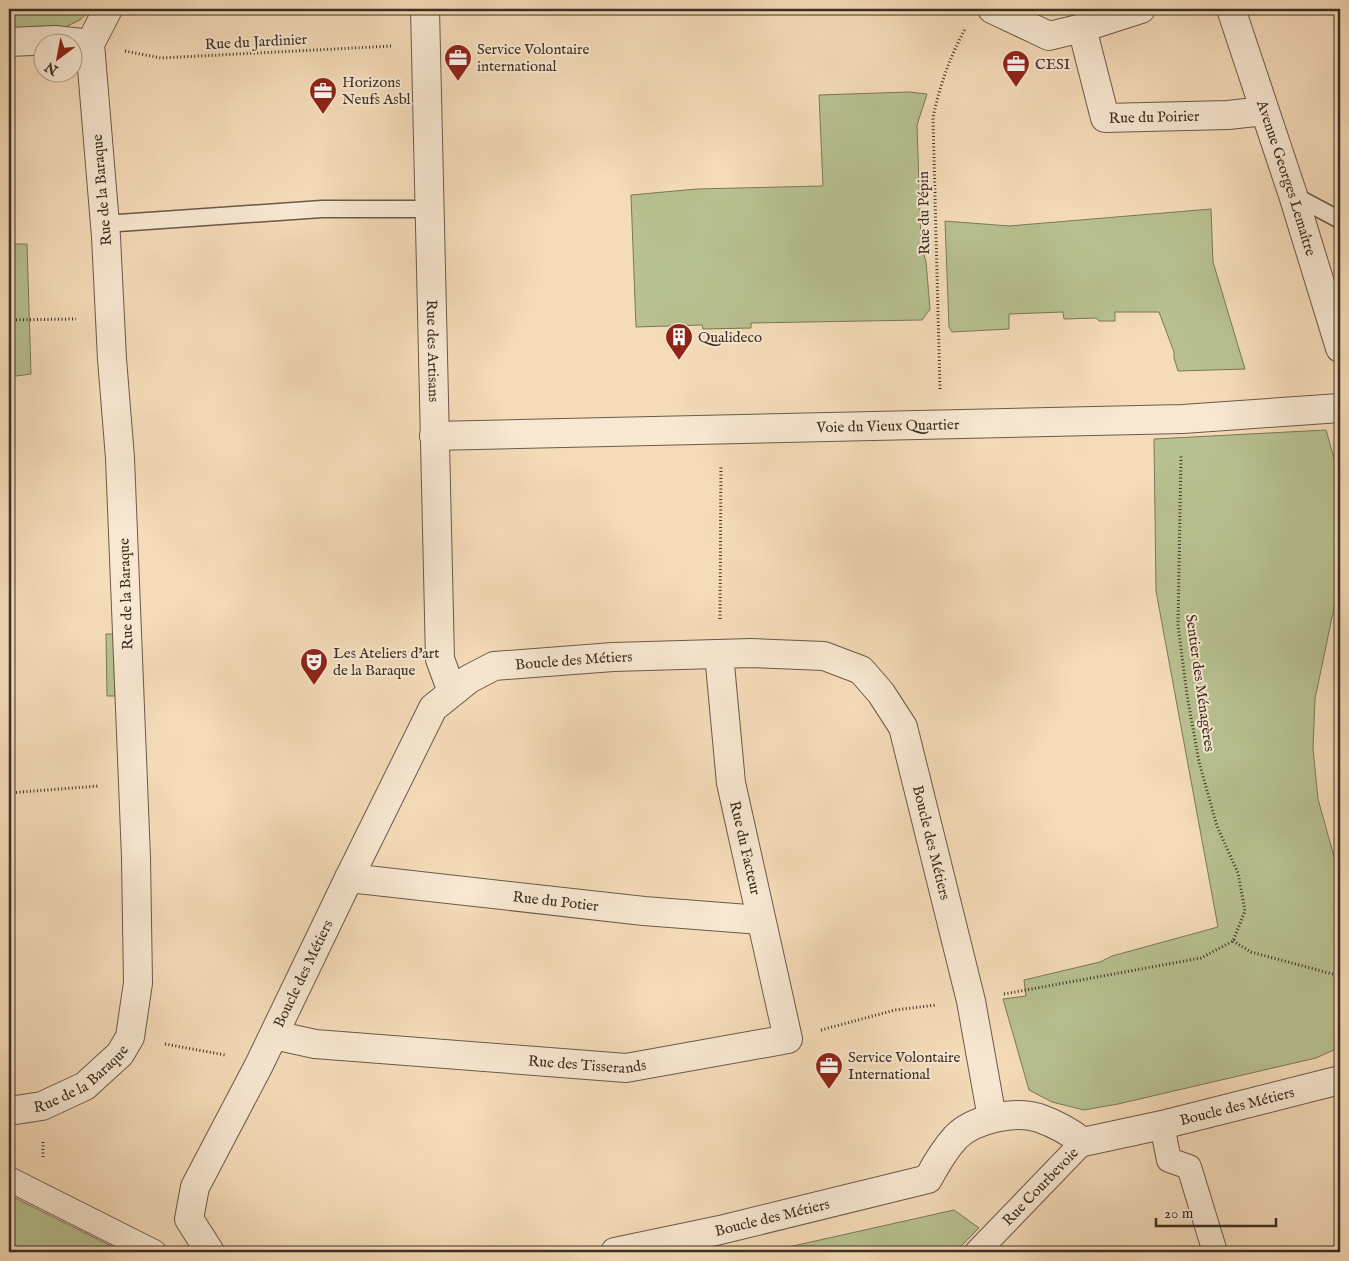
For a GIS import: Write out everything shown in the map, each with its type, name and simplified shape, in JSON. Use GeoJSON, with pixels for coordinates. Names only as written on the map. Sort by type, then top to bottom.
{"type":"FeatureCollection","features":[{"type":"Feature","properties":{"kind":"street"},"geometry":{"type":"LineString","coordinates":[[9,42],[55,40],[90,44],[108,9]]}},
{"type":"Feature","properties":{"kind":"street","name":"Rue des Artisans"},"geometry":{"type":"LineString","coordinates":[[425,9],[440,659],[452,692]]}},
{"type":"Feature","properties":{"kind":"street"},"geometry":{"type":"LineString","coordinates":[[992,9],[1049,36],[1082,28],[1141,9]]}},
{"type":"Feature","properties":{"kind":"street","name":"Avenue Georges Lemaître"},"geometry":{"type":"LineString","coordinates":[[1231,9],[1293,196],[1340,348]]}},
{"type":"Feature","properties":{"kind":"street","name":"Rue du Poirier"},"geometry":{"type":"LineString","coordinates":[[1082,28],[1105,118],[1228,115],[1264,110]]}},
{"type":"Feature","properties":{"kind":"street","name":"Rue de la Baraque"},"geometry":{"type":"LineString","coordinates":[[9,1111],[42,1106],[85,1086],[120,1054],[130,1037],[138,983],[133,784],[120,458],[112,359],[106,237],[90,44]]}},
{"type":"Feature","properties":{"kind":"street","name":"Voie du Vieux Quartier"},"geometry":{"type":"LineString","coordinates":[[434,436],[1183,419],[1340,408]]}},
{"type":"Feature","properties":{"kind":"street","name":"Boucle des Métiers"},"geometry":{"type":"LineString","coordinates":[[207,1252],[189,1219],[195,1187],[274,1036],[433,708],[469,679],[494,666],[613,657],[751,653],[824,656],[861,670],[881,693],[903,727],[971,1000],[992,1118]]}},
{"type":"Feature","properties":{"kind":"street","name":"Rue du Facteur"},"geometry":{"type":"LineString","coordinates":[[719,654],[731,783],[788,1039]]}},
{"type":"Feature","properties":{"kind":"street","name":"Rue du Potier"},"geometry":{"type":"LineString","coordinates":[[349,878],[644,911],[761,920]]}},
{"type":"Feature","properties":{"kind":"street","name":"Rue des Tisserands"},"geometry":{"type":"LineString","coordinates":[[274,1036],[314,1044],[626,1068],[788,1039]]}},
{"type":"Feature","properties":{"kind":"street","name":"Boucle des Métiers"},"geometry":{"type":"LineString","coordinates":[[615,1252],[720,1230],[928,1179],[944,1152],[957,1136],[973,1126],[992,1118],[1037,1117],[1067,1130],[1083,1142],[1162,1125],[1340,1080]]}},
{"type":"Feature","properties":{"kind":"street"},"geometry":{"type":"LineString","coordinates":[[1162,1125],[1169,1160],[1189,1168],[1215,1252]]}},
{"type":"Feature","properties":{"kind":"street","name":"Rue Courbevoie"},"geometry":{"type":"LineString","coordinates":[[977,1252],[1083,1142]]}},
{"type":"Feature","properties":{"kind":"street"},"geometry":{"type":"LineString","coordinates":[[9,1179],[144,1250]]}},
{"type":"Feature","properties":{"kind":"lane"},"geometry":{"type":"LineString","coordinates":[[1293,196],[1340,220]]}},
{"type":"Feature","properties":{"kind":"lane"},"geometry":{"type":"LineString","coordinates":[[104,224],[322,208],[430,209]]}},
{"type":"Feature","properties":{"kind":"path","name":"Rue du Pépin"},"geometry":{"type":"LineString","coordinates":[[941,425],[933,118],[941,86],[957,44],[967,26]]}},
{"type":"Feature","properties":{"kind":"path","name":"Rue du Jardinier"},"geometry":{"type":"LineString","coordinates":[[90,44],[161,58],[425,44]]}},
{"type":"Feature","properties":{"kind":"path"},"geometry":{"type":"LineString","coordinates":[[9,320],[110,319]]}},
{"type":"Feature","properties":{"kind":"path","name":"Sentier des Ménagères"},"geometry":{"type":"LineString","coordinates":[[1183,419],[1179,484],[1178,625],[1187,696],[1199,762],[1217,826],[1238,873],[1245,911],[1233,941]]}},
{"type":"Feature","properties":{"kind":"path"},"geometry":{"type":"LineString","coordinates":[[719,654],[722,429]]}},
{"type":"Feature","properties":{"kind":"path"},"geometry":{"type":"LineString","coordinates":[[9,793],[133,784]]}},
{"type":"Feature","properties":{"kind":"path"},"geometry":{"type":"LineString","coordinates":[[971,1000],[1201,958],[1233,941],[1251,952],[1340,976]]}},
{"type":"Feature","properties":{"kind":"path"},"geometry":{"type":"LineString","coordinates":[[788,1039],[896,1010]]}},
{"type":"Feature","properties":{"kind":"path"},"geometry":{"type":"LineString","coordinates":[[130,1037],[240,1058],[259,1065]]}},
{"type":"Feature","properties":{"kind":"path"},"geometry":{"type":"LineString","coordinates":[[42,1106],[44,1196]]}},
{"type":"Feature","properties":{"kind":"green space"},"geometry":{"type":"Polygon","coordinates":[[[9,9],[91,9],[80,20],[63,28],[9,31],[9,9]]]}},
{"type":"Feature","properties":{"kind":"green space"},"geometry":{"type":"Polygon","coordinates":[[[909,92],[927,94],[917,125],[921,243],[926,262],[930,309],[922,320],[751,323],[751,328],[703,329],[702,325],[636,327],[631,195],[697,189],[823,186],[819,95],[909,92]]]}},
{"type":"Feature","properties":{"kind":"green space"},"geometry":{"type":"Polygon","coordinates":[[[1211,209],[1213,262],[1245,369],[1178,371],[1174,352],[1159,312],[1115,312],[1115,321],[1099,321],[1096,318],[1064,319],[1063,312],[1009,314],[1009,329],[952,332],[949,327],[945,221],[1009,226],[1211,209]]]}},
{"type":"Feature","properties":{"kind":"green space"},"geometry":{"type":"Polygon","coordinates":[[[9,244],[27,244],[31,374],[9,377],[9,244]]]}},
{"type":"Feature","properties":{"kind":"green space"},"geometry":{"type":"Polygon","coordinates":[[[1326,430],[1340,479],[1340,579],[1315,699],[1313,748],[1318,799],[1340,878],[1340,1046],[1316,1058],[1118,1104],[1084,1110],[1052,1102],[1029,1090],[1003,999],[1026,996],[1024,980],[1100,962],[1112,956],[1218,927],[1156,591],[1154,439],[1326,430]]]}},
{"type":"Feature","properties":{"kind":"green space"},"geometry":{"type":"Polygon","coordinates":[[[106,634],[113,634],[115,696],[107,696],[106,634]]]}},
{"type":"Feature","properties":{"kind":"green space"},"geometry":{"type":"Polygon","coordinates":[[[9,1195],[123,1252],[9,1252],[9,1195]]]}},
{"type":"Feature","properties":{"kind":"green space"},"geometry":{"type":"Polygon","coordinates":[[[954,1210],[979,1228],[955,1252],[766,1252],[954,1210]]]}},
{"type":"Feature","properties":{"kind":"place","name":"Service Volontaire international"},"geometry":{"type":"Point","coordinates":[458,82]}},
{"type":"Feature","properties":{"kind":"place","name":"CESI"},"geometry":{"type":"Point","coordinates":[1016,88]}},
{"type":"Feature","properties":{"kind":"place","name":"Horizons Neufs Asbl"},"geometry":{"type":"Point","coordinates":[323,115]}},
{"type":"Feature","properties":{"kind":"place","name":"Qualideco"},"geometry":{"type":"Point","coordinates":[679,361]}},
{"type":"Feature","properties":{"kind":"place","name":"Les Ateliers d'art de la Baraque"},"geometry":{"type":"Point","coordinates":[314,686]}},
{"type":"Feature","properties":{"kind":"place","name":"Service Volontaire International"},"geometry":{"type":"Point","coordinates":[829,1090]}}]}
